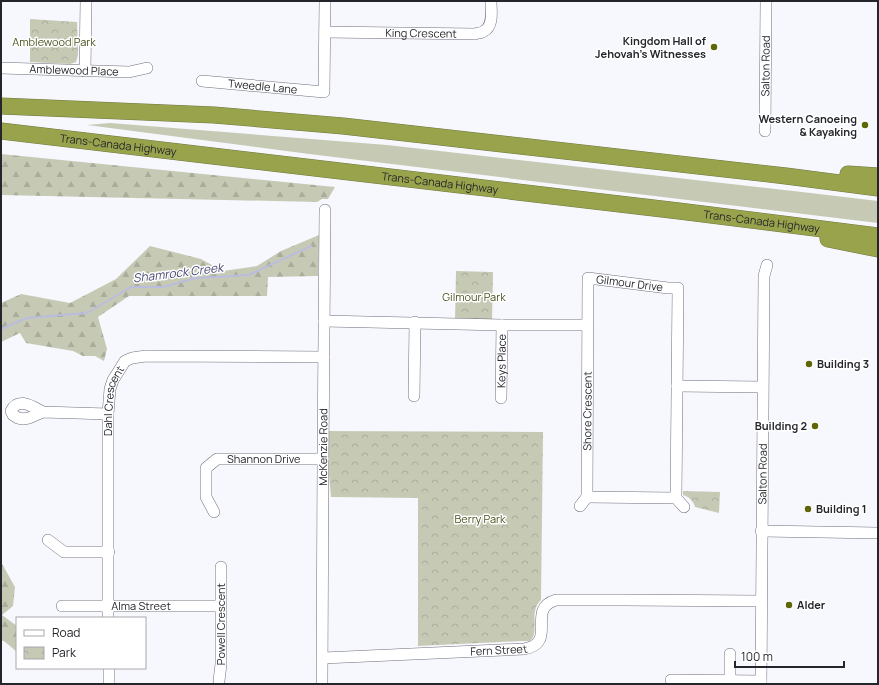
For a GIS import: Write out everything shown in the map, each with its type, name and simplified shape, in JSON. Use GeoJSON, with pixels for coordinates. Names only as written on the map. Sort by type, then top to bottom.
{"type":"FeatureCollection","features":[{"type":"Feature","properties":{"kind":"highway"},"geometry":{"type":"LineString","coordinates":[[1,106],[214,115],[335,125],[786,176],[878,188]]}},
{"type":"Feature","properties":{"kind":"highway","name":"Trans-Canada Highway"},"geometry":{"type":"LineString","coordinates":[[1,131],[878,236]]}},
{"type":"Feature","properties":{"kind":"highway"},"geometry":{"type":"LineString","coordinates":[[786,176],[806,173],[878,176]]}},
{"type":"Feature","properties":{"kind":"highway"},"geometry":{"type":"LineString","coordinates":[[679,211],[878,249]]}},
{"type":"Feature","properties":{"kind":"street"},"geometry":{"type":"LineString","coordinates":[[85,71],[86,1]]}},
{"type":"Feature","properties":{"kind":"street"},"geometry":{"type":"LineString","coordinates":[[325,1],[325,32]]}},
{"type":"Feature","properties":{"kind":"street","name":"King Crescent"},"geometry":{"type":"LineString","coordinates":[[325,32],[475,34],[486,31],[489,26],[491,20],[491,1]]}},
{"type":"Feature","properties":{"kind":"street","name":"Salton Road"},"geometry":{"type":"LineString","coordinates":[[764,131],[766,1]]}},
{"type":"Feature","properties":{"kind":"street","name":"Tweedle Lane"},"geometry":{"type":"LineString","coordinates":[[202,81],[324,92],[325,32]]}},
{"type":"Feature","properties":{"kind":"street","name":"Amblewood Place"},"geometry":{"type":"LineString","coordinates":[[1,68],[128,72],[147,68]]}},
{"type":"Feature","properties":{"kind":"street","name":"McKenzie Road"},"geometry":{"type":"LineString","coordinates":[[322,684],[325,210]]}},
{"type":"Feature","properties":{"kind":"street","name":"Salton Road"},"geometry":{"type":"LineString","coordinates":[[761,683],[762,387],[764,276],[767,265]]}},
{"type":"Feature","properties":{"kind":"street","name":"Gilmour Drive"},"geometry":{"type":"LineString","coordinates":[[587,325],[588,278],[678,288],[677,386]]}},
{"type":"Feature","properties":{"kind":"street"},"geometry":{"type":"LineString","coordinates":[[324,321],[587,325]]}},
{"type":"Feature","properties":{"kind":"street"},"geometry":{"type":"LineString","coordinates":[[414,396],[415,322]]}},
{"type":"Feature","properties":{"kind":"street","name":"Keys Place"},"geometry":{"type":"LineString","coordinates":[[501,398],[502,324]]}},
{"type":"Feature","properties":{"kind":"street","name":"Shore Crescent"},"geometry":{"type":"LineString","coordinates":[[587,325],[587,497]]}},
{"type":"Feature","properties":{"kind":"street","name":"Dahl Crescent"},"geometry":{"type":"LineString","coordinates":[[108,617],[108,414],[110,390],[113,380],[125,361],[132,358],[146,356],[324,357]]}},
{"type":"Feature","properties":{"kind":"street"},"geometry":{"type":"LineString","coordinates":[[684,507],[676,498],[677,386],[762,387]]}},
{"type":"Feature","properties":{"kind":"street"},"geometry":{"type":"LineString","coordinates":[[43,412],[108,414]]}},
{"type":"Feature","properties":{"kind":"street","name":"Shannon Drive"},"geometry":{"type":"LineString","coordinates":[[214,512],[206,497],[206,468],[217,459],[323,459]]}},
{"type":"Feature","properties":{"kind":"street"},"geometry":{"type":"LineString","coordinates":[[580,506],[587,497],[676,498]]}},
{"type":"Feature","properties":{"kind":"street"},"geometry":{"type":"LineString","coordinates":[[761,531],[878,532]]}},
{"type":"Feature","properties":{"kind":"street"},"geometry":{"type":"LineString","coordinates":[[48,540],[64,552],[109,552]]}},
{"type":"Feature","properties":{"kind":"street","name":"Powell Crescent"},"geometry":{"type":"LineString","coordinates":[[219,680],[221,664],[221,567]]}},
{"type":"Feature","properties":{"kind":"street","name":"Fern Street"},"geometry":{"type":"LineString","coordinates":[[323,658],[532,648],[538,643],[541,635],[541,616],[544,607],[549,602],[556,600],[761,601]]}},
{"type":"Feature","properties":{"kind":"street","name":"Alma Street"},"geometry":{"type":"LineString","coordinates":[[62,606],[220,606]]}},
{"type":"Feature","properties":{"kind":"street"},"geometry":{"type":"LineString","coordinates":[[730,654],[730,682]]}},
{"type":"Feature","properties":{"kind":"street"},"geometry":{"type":"LineString","coordinates":[[109,669],[109,684]]}},
{"type":"Feature","properties":{"kind":"street"},"geometry":{"type":"LineString","coordinates":[[671,680],[761,683]]}},
{"type":"Feature","properties":{"kind":"green space","name":"Amblewood Park"},"geometry":{"type":"Polygon","coordinates":[[[30,19],[77,22],[78,55],[76,62],[70,64],[30,62],[30,19]]]}},
{"type":"Feature","properties":{"kind":"green space"},"geometry":{"type":"Polygon","coordinates":[[[110,123],[387,145],[878,201],[878,223],[309,154],[87,125],[110,123]]]}},
{"type":"Feature","properties":{"kind":"green space"},"geometry":{"type":"Polygon","coordinates":[[[1,154],[335,187],[328,199],[322,199],[317,202],[1,195],[1,154]]]}},
{"type":"Feature","properties":{"kind":"green space"},"geometry":{"type":"Polygon","coordinates":[[[319,235],[318,276],[268,277],[267,296],[129,296],[98,317],[107,349],[104,361],[95,356],[83,356],[73,351],[26,343],[20,333],[1,342],[1,303],[21,294],[70,303],[116,279],[150,246],[201,259],[223,271],[257,266],[281,251],[319,235]]]}},
{"type":"Feature","properties":{"kind":"green space","name":"Gilmour Park"},"geometry":{"type":"Polygon","coordinates":[[[456,271],[493,272],[492,322],[455,322],[456,271]]]}},
{"type":"Feature","properties":{"kind":"green space","name":"Berry Park"},"geometry":{"type":"Polygon","coordinates":[[[325,431],[543,432],[541,600],[535,609],[534,632],[532,639],[529,641],[418,646],[418,498],[331,497],[325,431]]]}},
{"type":"Feature","properties":{"kind":"green space"},"geometry":{"type":"Polygon","coordinates":[[[683,491],[720,492],[719,513],[695,507],[690,499],[683,495],[683,491]]]}},
{"type":"Feature","properties":{"kind":"green space"},"geometry":{"type":"Polygon","coordinates":[[[1,562],[15,587],[13,606],[2,615],[16,625],[16,651],[4,641],[1,641],[1,562]]]}},
{"type":"Feature","properties":{"kind":"waterway","name":"Shamrock Creek"},"geometry":{"type":"LineString","coordinates":[[1,329],[27,318],[87,313],[131,287],[163,287],[196,278],[249,275],[311,246]]}},
{"type":"Feature","properties":{"kind":"place","name":"Kingdom Hall of Jehovah's Witnesses"},"geometry":{"type":"Point","coordinates":[714,47]}},
{"type":"Feature","properties":{"kind":"place","name":"Western Canoeing & Kayaking"},"geometry":{"type":"Point","coordinates":[865,125]}},
{"type":"Feature","properties":{"kind":"place","name":"Building 3"},"geometry":{"type":"Point","coordinates":[809,364]}},
{"type":"Feature","properties":{"kind":"place","name":"Building 2"},"geometry":{"type":"Point","coordinates":[815,426]}},
{"type":"Feature","properties":{"kind":"place","name":"Building 1"},"geometry":{"type":"Point","coordinates":[808,509]}},
{"type":"Feature","properties":{"kind":"place","name":"Alder"},"geometry":{"type":"Point","coordinates":[789,605]}}]}
